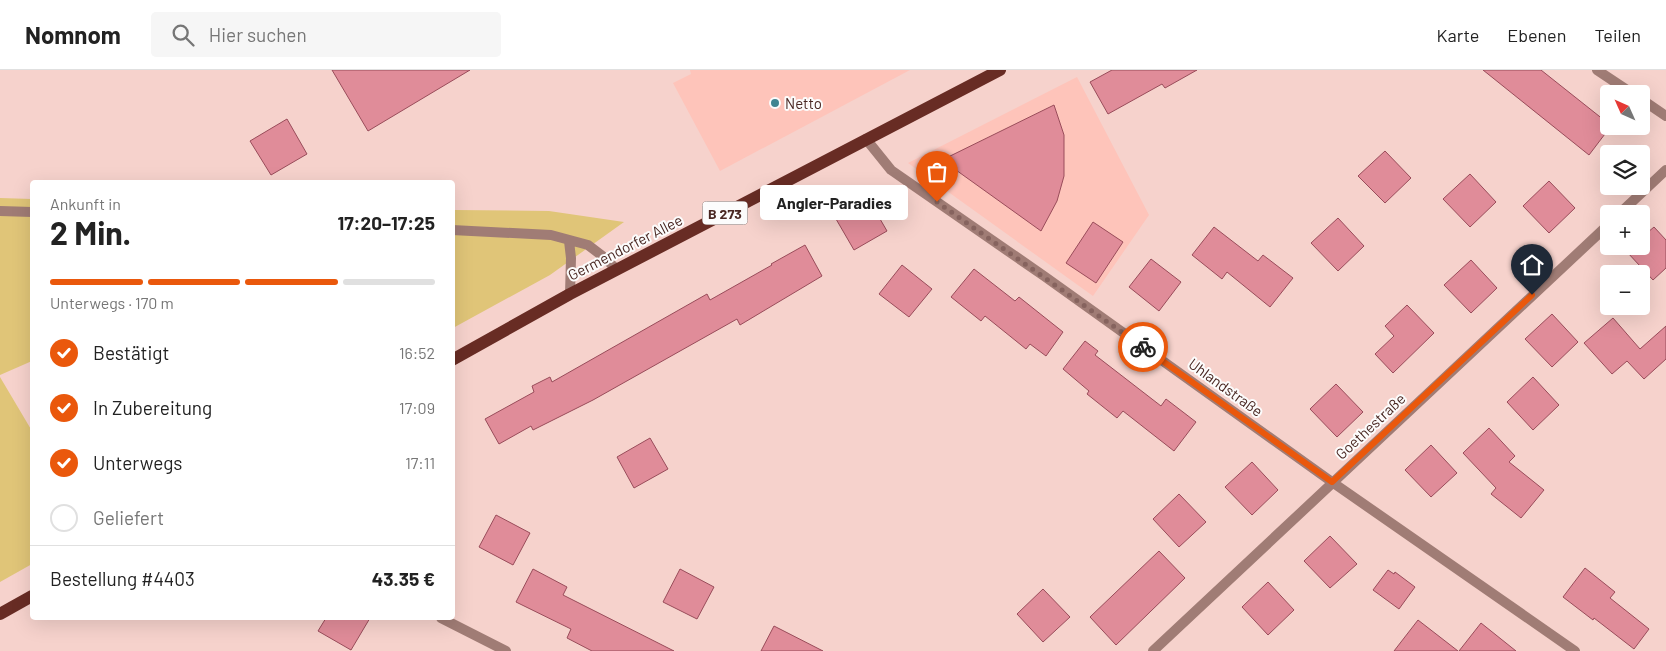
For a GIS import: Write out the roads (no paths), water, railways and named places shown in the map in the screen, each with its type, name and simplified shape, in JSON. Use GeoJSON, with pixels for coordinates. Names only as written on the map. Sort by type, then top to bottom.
{"type":"FeatureCollection","features":[{"type":"Feature","properties":{"kind":"main road","name":"Germendorfer Allee"},"geometry":{"type":"LineString","coordinates":[[455,358],[570,294],[1000,70]]}},
{"type":"Feature","properties":{"kind":"main road"},"geometry":{"type":"LineString","coordinates":[[0,614],[30,597]]}},
{"type":"Feature","properties":{"kind":"street"},"geometry":{"type":"LineString","coordinates":[[1597,70],[1620,85]]}},
{"type":"Feature","properties":{"kind":"street"},"geometry":{"type":"LineString","coordinates":[[1650,105],[1666,116]]}},
{"type":"Feature","properties":{"kind":"street","name":"Uhlandstraße"},"geometry":{"type":"LineString","coordinates":[[866,139],[892,170],[1332,482],[1576,651]]}},
{"type":"Feature","properties":{"kind":"street"},"geometry":{"type":"LineString","coordinates":[[1629,205],[1666,170]]}},
{"type":"Feature","properties":{"kind":"street"},"geometry":{"type":"LineString","coordinates":[[0,211],[30,212]]}},
{"type":"Feature","properties":{"kind":"street"},"geometry":{"type":"LineString","coordinates":[[455,230],[551,235],[588,245],[617,270]]}},
{"type":"Feature","properties":{"kind":"street","name":"Goethestraße"},"geometry":{"type":"LineString","coordinates":[[1153,651],[1600,232]]}},
{"type":"Feature","properties":{"kind":"street"},"geometry":{"type":"LineString","coordinates":[[569,241],[571,258],[570,294]]}},
{"type":"Feature","properties":{"kind":"street"},"geometry":{"type":"LineString","coordinates":[[445,620],[506,651]]}},
{"type":"Feature","properties":{"kind":"place","name":"Netto"},"geometry":{"type":"Point","coordinates":[775,103]}},
{"type":"Feature","properties":{"kind":"place","name":"Angler-Paradies"},"geometry":{"type":"Point","coordinates":[937,202]}}]}
